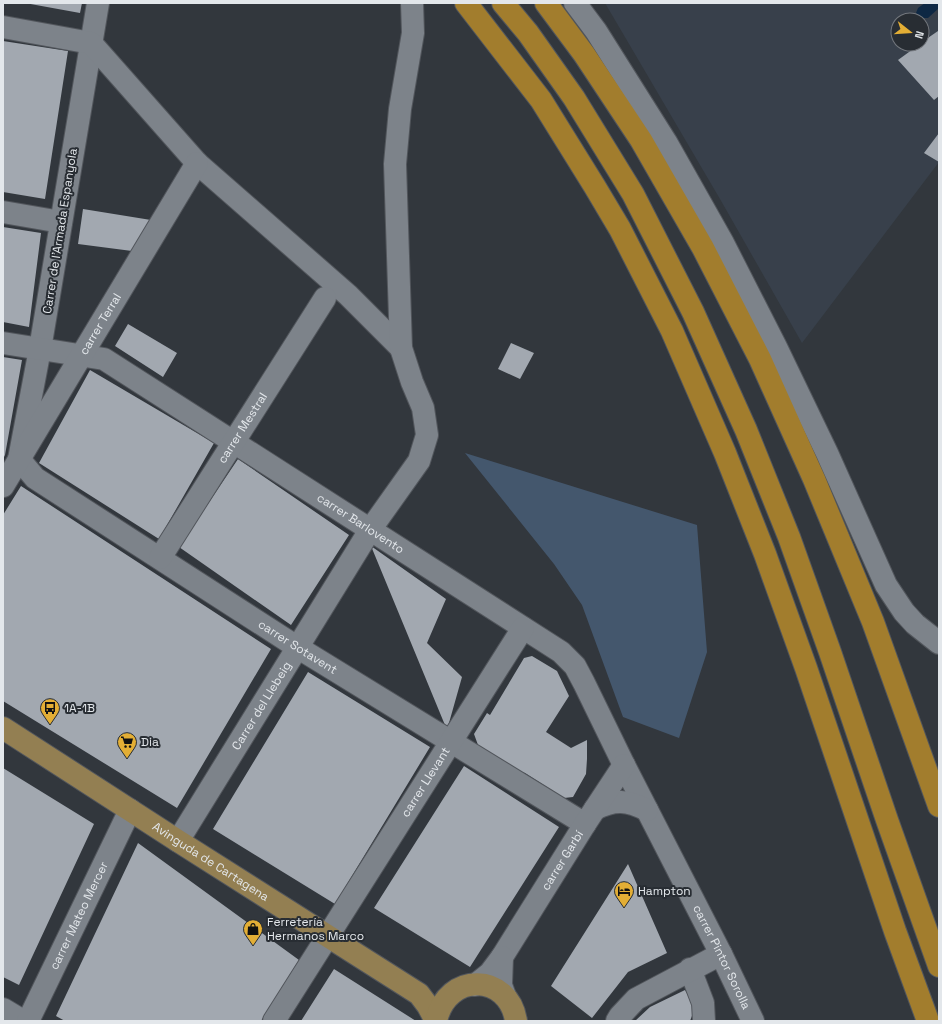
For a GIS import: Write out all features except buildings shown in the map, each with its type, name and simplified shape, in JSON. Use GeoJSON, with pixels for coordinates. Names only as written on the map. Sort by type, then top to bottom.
{"type":"FeatureCollection","features":[{"type":"Feature","properties":{"kind":"highway"},"geometry":{"type":"LineString","coordinates":[[466,3],[541,100],[596,187],[620,229],[672,331],[725,453],[765,554],[928,1021]]}},
{"type":"Feature","properties":{"kind":"highway"},"geometry":{"type":"LineString","coordinates":[[503,3],[528,33],[570,92],[590,124],[633,194],[693,312],[746,430],[789,537],[939,966]]}},
{"type":"Feature","properties":{"kind":"highway"},"geometry":{"type":"LineString","coordinates":[[546,3],[584,54],[641,140],[703,248],[760,359],[814,479],[873,622],[939,806]]}},
{"type":"Feature","properties":{"kind":"main road","name":"Avinguda de Cartagena"},"geometry":{"type":"LineString","coordinates":[[3,728],[419,994]]}},
{"type":"Feature","properties":{"kind":"main road"},"geometry":{"type":"LineString","coordinates":[[436,1021],[438,1011],[450,994],[458,989],[475,984],[496,990],[504,996],[511,1004],[516,1021]]}},
{"type":"Feature","properties":{"kind":"main road"},"geometry":{"type":"LineString","coordinates":[[419,994],[450,994]]}},
{"type":"Feature","properties":{"kind":"main road"},"geometry":{"type":"LineString","coordinates":[[419,994],[428,1006],[436,1021]]}},
{"type":"Feature","properties":{"kind":"street","name":"Carrer de l'Armada Espanyola"},"geometry":{"type":"LineString","coordinates":[[19,459],[40,349],[98,3]]}},
{"type":"Feature","properties":{"kind":"street"},"geometry":{"type":"LineString","coordinates":[[401,348],[394,164],[400,109],[413,33],[412,3]]}},
{"type":"Feature","properties":{"kind":"street"},"geometry":{"type":"LineString","coordinates":[[574,3],[596,31],[662,135],[723,243],[776,346],[827,453],[886,585],[914,624],[939,643]]}},
{"type":"Feature","properties":{"kind":"street"},"geometry":{"type":"LineString","coordinates":[[3,27],[91,43],[197,163],[348,295],[401,348]]}},
{"type":"Feature","properties":{"kind":"street","name":"carrer Terral"},"geometry":{"type":"LineString","coordinates":[[3,486],[197,163]]}},
{"type":"Feature","properties":{"kind":"street"},"geometry":{"type":"LineString","coordinates":[[3,212],[61,222]]}},
{"type":"Feature","properties":{"kind":"street","name":"carrer Mestral"},"geometry":{"type":"LineString","coordinates":[[160,558],[325,298]]}},
{"type":"Feature","properties":{"kind":"street","name":"carrer Barlovento"},"geometry":{"type":"LineString","coordinates":[[3,343],[104,359],[561,652],[575,666],[624,766]]}},
{"type":"Feature","properties":{"kind":"street","name":"Carrer del Llebeig"},"geometry":{"type":"LineString","coordinates":[[178,841],[370,530],[419,461],[427,435],[423,408],[412,382],[401,348]]}},
{"type":"Feature","properties":{"kind":"street","name":"carrer Sotavent"},"geometry":{"type":"LineString","coordinates":[[19,459],[35,478],[298,647],[451,743],[590,817]]}},
{"type":"Feature","properties":{"kind":"street","name":"carrer Llevant"},"geometry":{"type":"LineString","coordinates":[[274,1021],[523,628]]}},
{"type":"Feature","properties":{"kind":"street","name":"carrer Pintor Sorolla"},"geometry":{"type":"LineString","coordinates":[[624,766],[721,954],[753,1021]]}},
{"type":"Feature","properties":{"kind":"street","name":"carrer Garbí"},"geometry":{"type":"LineString","coordinates":[[475,984],[490,973],[502,957],[590,817],[624,766]]}},
{"type":"Feature","properties":{"kind":"street"},"geometry":{"type":"LineString","coordinates":[[590,817],[605,804],[620,801],[629,802],[647,810]]}},
{"type":"Feature","properties":{"kind":"street","name":"carrer Mateo Mercer"},"geometry":{"type":"LineString","coordinates":[[28,1021],[130,810]]}},
{"type":"Feature","properties":{"kind":"street"},"geometry":{"type":"LineString","coordinates":[[617,1021],[636,999],[690,969],[721,954]]}},
{"type":"Feature","properties":{"kind":"street"},"geometry":{"type":"LineString","coordinates":[[502,957],[501,985],[504,996]]}},
{"type":"Feature","properties":{"kind":"street"},"geometry":{"type":"LineString","coordinates":[[690,969],[704,1003],[704,1021]]}},
{"type":"Feature","properties":{"kind":"street"},"geometry":{"type":"LineString","coordinates":[[3,1009],[23,1021]]}},
{"type":"Feature","properties":{"kind":"shaded area"},"geometry":{"type":"Polygon","coordinates":[[[605,3],[939,3],[939,162],[802,343],[720,199],[605,3]]]}},
{"type":"Feature","properties":{"kind":"shaded area"},"geometry":{"type":"Polygon","coordinates":[[[925,3],[939,3],[939,8],[930,16],[930,12],[916,12],[918,8],[925,3]]]}},
{"type":"Feature","properties":{"kind":"shaded area"},"geometry":{"type":"Polygon","coordinates":[[[465,453],[697,525],[707,652],[679,738],[623,717],[582,605],[554,564],[465,453]]]}},
{"type":"Feature","properties":{"kind":"place","name":"1A-1B"},"geometry":{"type":"Point","coordinates":[50,725]}},
{"type":"Feature","properties":{"kind":"place","name":"Dia"},"geometry":{"type":"Point","coordinates":[127,759]}},
{"type":"Feature","properties":{"kind":"place","name":"Hampton"},"geometry":{"type":"Point","coordinates":[624,908]}},
{"type":"Feature","properties":{"kind":"place","name":"Ferretería Hermanos Marco"},"geometry":{"type":"Point","coordinates":[253,946]}}]}
